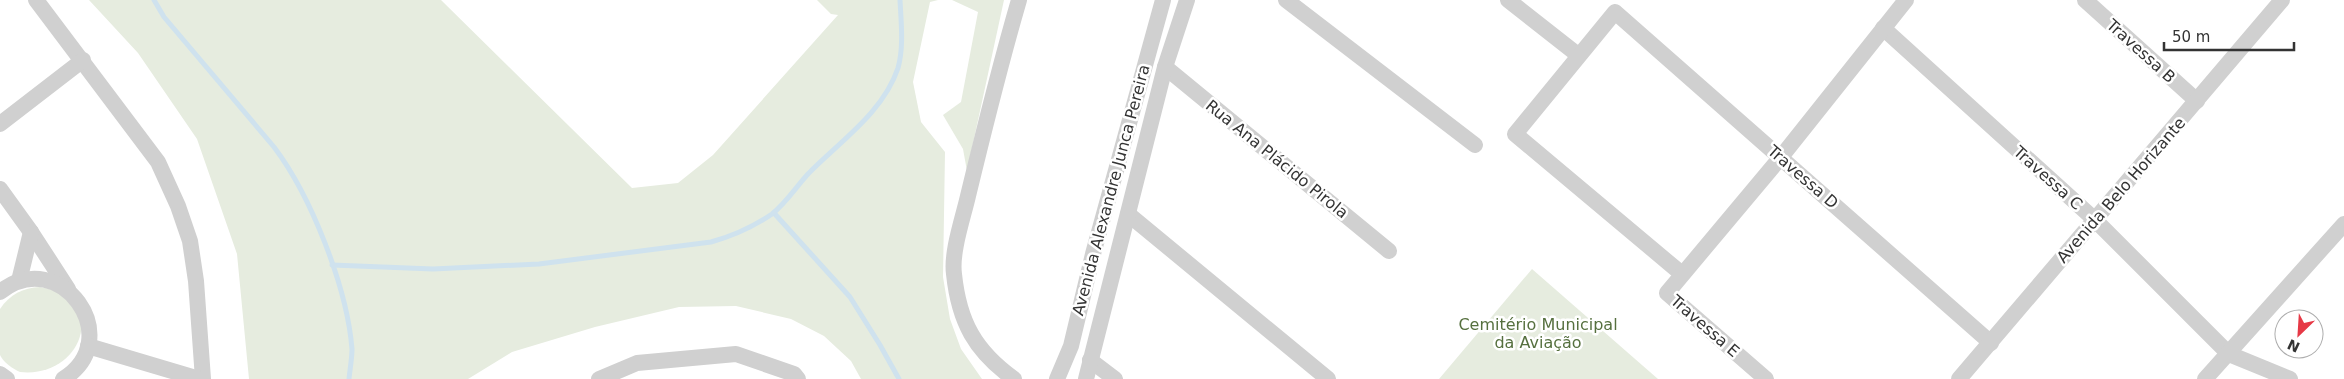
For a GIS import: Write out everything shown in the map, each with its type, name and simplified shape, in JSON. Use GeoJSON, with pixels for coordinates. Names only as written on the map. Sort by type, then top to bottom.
{"type":"FeatureCollection","features":[{"type":"Feature","properties":{"kind":"street"},"geometry":{"type":"LineString","coordinates":[[36,0],[158,162],[178,206],[190,241],[196,281],[203,379]]}},
{"type":"Feature","properties":{"kind":"street"},"geometry":{"type":"LineString","coordinates":[[1014,379],[998,367],[978,347],[964,321],[953,272],[958,237],[990,102],[1018,0]]}},
{"type":"Feature","properties":{"kind":"street","name":"Avenida Alexandre Junca Pereira"},"geometry":{"type":"LineString","coordinates":[[1057,379],[1071,346],[1093,254],[1162,0]]}},
{"type":"Feature","properties":{"kind":"street","name":"Avenida Alexandre Junca Pereira"},"geometry":{"type":"LineString","coordinates":[[1086,379],[1165,67],[1186,0]]}},
{"type":"Feature","properties":{"kind":"street"},"geometry":{"type":"LineString","coordinates":[[1286,0],[1475,145]]}},
{"type":"Feature","properties":{"kind":"street"},"geometry":{"type":"LineString","coordinates":[[1508,0],[1578,55],[1515,134],[1682,274],[1781,157],[1906,0]]}},
{"type":"Feature","properties":{"kind":"street","name":"Travessa B"},"geometry":{"type":"LineString","coordinates":[[2085,0],[2197,101]]}},
{"type":"Feature","properties":{"kind":"street","name":"Avenida Belo Horizante"},"geometry":{"type":"LineString","coordinates":[[1959,379],[2282,0]]}},
{"type":"Feature","properties":{"kind":"street","name":"Travessa D"},"geometry":{"type":"LineString","coordinates":[[1578,55],[1615,12],[1991,343]]}},
{"type":"Feature","properties":{"kind":"street","name":"Travessa C"},"geometry":{"type":"LineString","coordinates":[[1883,28],[2094,219],[2229,354]]}},
{"type":"Feature","properties":{"kind":"street"},"geometry":{"type":"LineString","coordinates":[[0,124],[83,60]]}},
{"type":"Feature","properties":{"kind":"street","name":"Rua Ana Plácido Pirola"},"geometry":{"type":"LineString","coordinates":[[1165,67],[1389,251]]}},
{"type":"Feature","properties":{"kind":"street"},"geometry":{"type":"LineString","coordinates":[[0,189],[31,232],[69,291],[78,300],[88,322],[88,346],[77,368],[63,379]]}},
{"type":"Feature","properties":{"kind":"street"},"geometry":{"type":"LineString","coordinates":[[1128,214],[1328,379]]}},
{"type":"Feature","properties":{"kind":"street"},"geometry":{"type":"LineString","coordinates":[[2205,379],[2344,224]]}},
{"type":"Feature","properties":{"kind":"street"},"geometry":{"type":"LineString","coordinates":[[19,281],[31,232]]}},
{"type":"Feature","properties":{"kind":"street","name":"Travessa E"},"geometry":{"type":"LineString","coordinates":[[1682,274],[1667,293],[1766,379]]}},
{"type":"Feature","properties":{"kind":"street"},"geometry":{"type":"LineString","coordinates":[[0,292],[19,281],[32,279],[45,280],[69,291]]}},
{"type":"Feature","properties":{"kind":"street"},"geometry":{"type":"LineString","coordinates":[[88,346],[199,379]]}},
{"type":"Feature","properties":{"kind":"street"},"geometry":{"type":"LineString","coordinates":[[599,379],[636,363],[736,354],[794,374],[798,379]]}},
{"type":"Feature","properties":{"kind":"street"},"geometry":{"type":"LineString","coordinates":[[2229,354],[2290,379]]}},
{"type":"Feature","properties":{"kind":"street"},"geometry":{"type":"LineString","coordinates":[[1090,360],[1115,379]]}},
{"type":"Feature","properties":{"kind":"street"},"geometry":{"type":"LineString","coordinates":[[0,374],[7,379]]}},
{"type":"Feature","properties":{"kind":"green space"},"geometry":{"type":"Polygon","coordinates":[[[89,0],[441,0],[632,188],[678,183],[713,155],[838,15],[831,14],[817,0],[938,0],[930,2],[913,82],[921,122],[945,152],[943,277],[950,319],[961,349],[982,379],[861,379],[851,361],[824,336],[791,319],[736,306],[679,307],[595,327],[512,352],[468,379],[249,379],[237,254],[197,139],[138,53],[89,0]]]}},
{"type":"Feature","properties":{"kind":"green space"},"geometry":{"type":"Polygon","coordinates":[[[952,0],[1004,0],[967,171],[963,149],[943,115],[961,102],[978,12],[952,0]]]}},
{"type":"Feature","properties":{"kind":"green space","name":"Cemitério Municipal da Aviação"},"geometry":{"type":"Polygon","coordinates":[[[1532,269],[1658,379],[1439,379],[1532,269]]]}},
{"type":"Feature","properties":{"kind":"green space"},"geometry":{"type":"Polygon","coordinates":[[[40,287],[62,294],[76,306],[81,321],[80,337],[72,351],[59,363],[42,371],[20,372],[8,365],[0,355],[0,309],[8,299],[17,293],[40,287]]]}},
{"type":"Feature","properties":{"kind":"waterway"},"geometry":{"type":"LineString","coordinates":[[154,0],[164,17],[274,147],[288,167],[314,216],[335,271],[349,325],[352,349],[349,379]]}},
{"type":"Feature","properties":{"kind":"waterway"},"geometry":{"type":"LineString","coordinates":[[332,265],[433,269],[539,264],[711,242],[743,231],[777,210],[808,174],[859,126],[882,99],[891,84],[900,60],[902,34],[900,0]]}},
{"type":"Feature","properties":{"kind":"waterway"},"geometry":{"type":"LineString","coordinates":[[774,213],[850,297],[899,379]]}}]}
